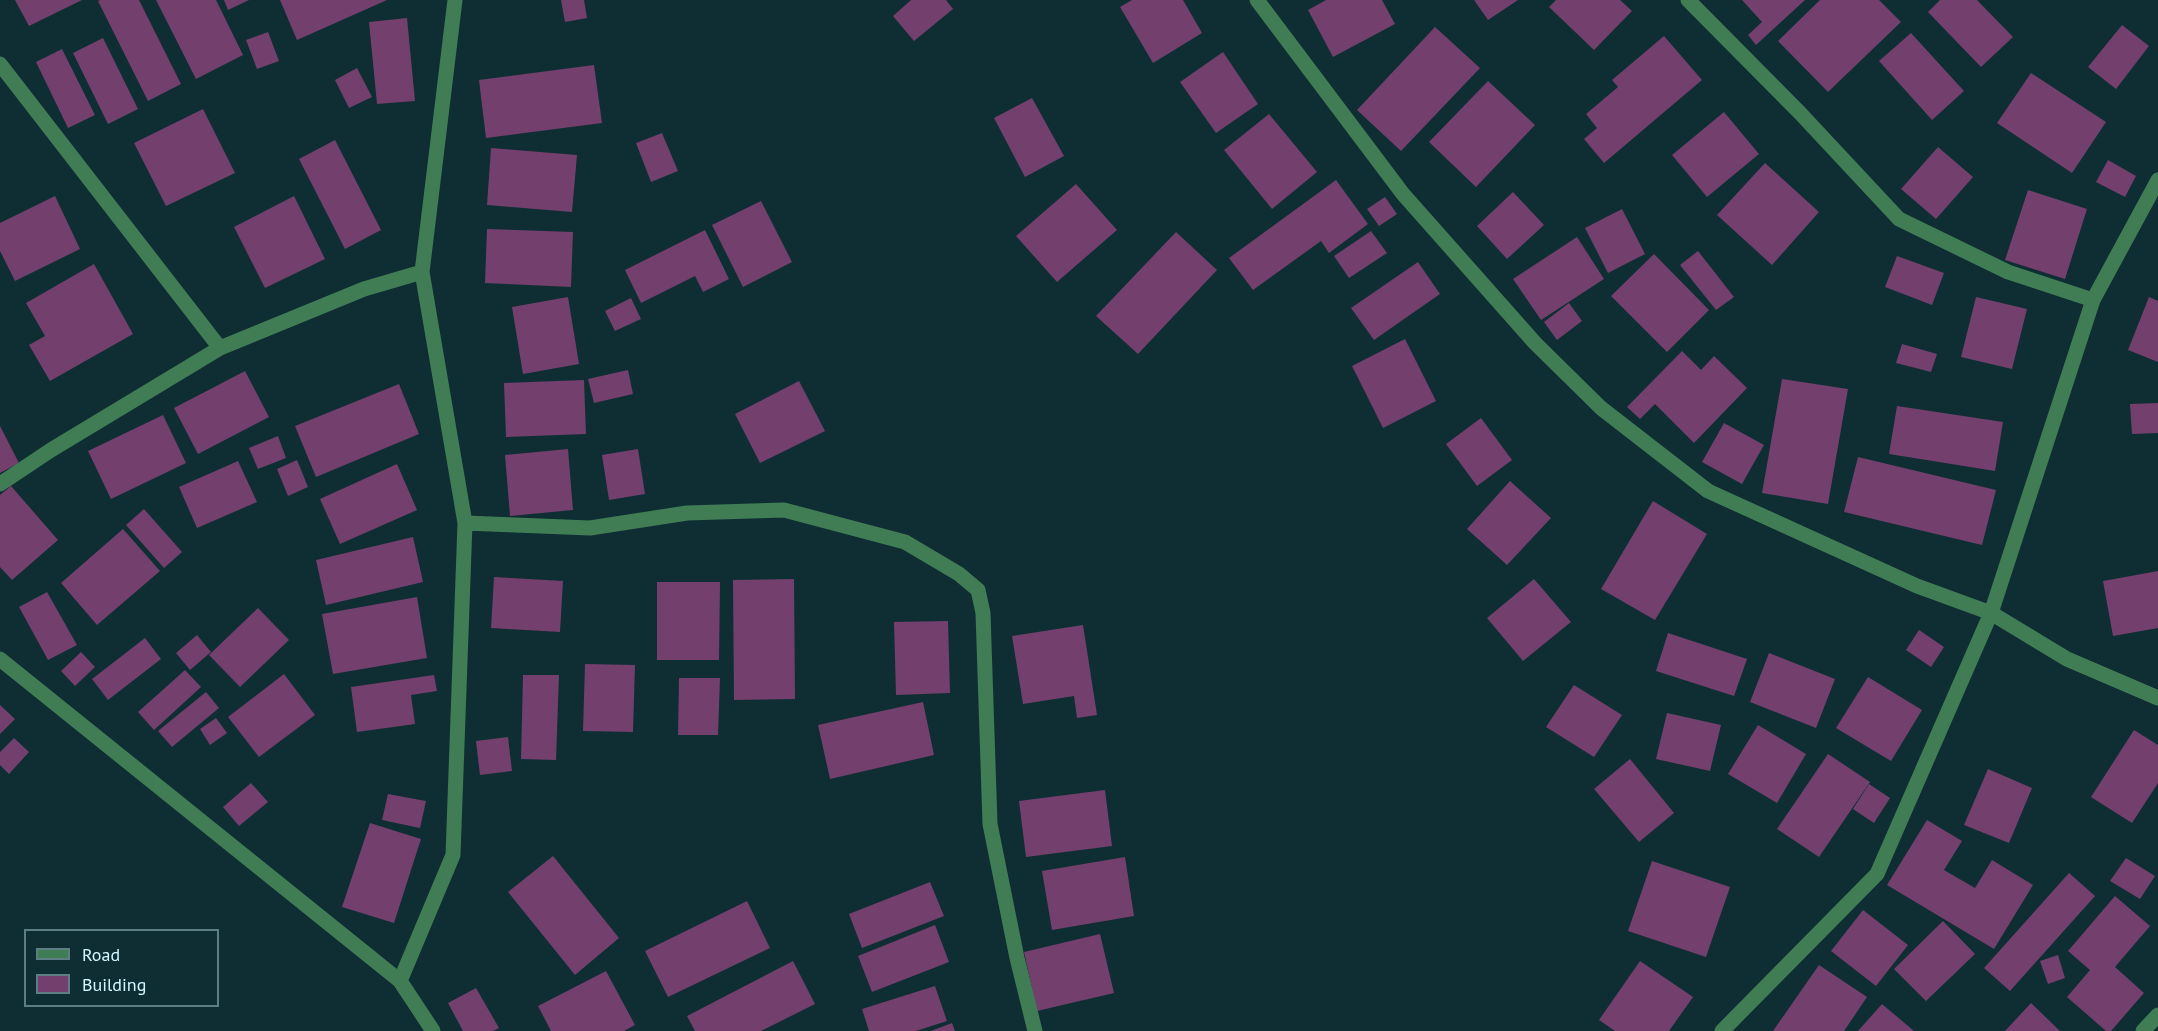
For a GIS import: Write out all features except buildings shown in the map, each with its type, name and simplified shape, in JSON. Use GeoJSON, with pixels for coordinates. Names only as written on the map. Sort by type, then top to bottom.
{"type":"FeatureCollection","features":[{"type":"Feature","properties":{"kind":"street"},"geometry":{"type":"LineString","coordinates":[[400,981],[453,855],[465,523],[422,272],[455,0]]}},
{"type":"Feature","properties":{"kind":"street"},"geometry":{"type":"LineString","coordinates":[[1257,0],[1403,194],[1535,343],[1601,408],[1708,491],[1917,586],[1990,613],[2067,659],[2158,698]]}},
{"type":"Feature","properties":{"kind":"street"},"geometry":{"type":"LineString","coordinates":[[1688,0],[1800,112],[1899,219],[2008,272],[2093,300]]}},
{"type":"Feature","properties":{"kind":"street"},"geometry":{"type":"LineString","coordinates":[[0,64],[220,348]]}},
{"type":"Feature","properties":{"kind":"street"},"geometry":{"type":"LineString","coordinates":[[1722,1031],[1877,874],[1990,613],[2093,300],[2158,180]]}},
{"type":"Feature","properties":{"kind":"street"},"geometry":{"type":"LineString","coordinates":[[0,483],[220,348],[364,289],[422,272]]}},
{"type":"Feature","properties":{"kind":"street"},"geometry":{"type":"LineString","coordinates":[[465,523],[590,528],[687,513],[784,510],[905,542],[959,574],[978,590],[983,613],[990,824],[1017,958],[1035,1031]]}},
{"type":"Feature","properties":{"kind":"street"},"geometry":{"type":"LineString","coordinates":[[0,658],[400,981],[433,1031]]}},
{"type":"Feature","properties":{"kind":"street"},"geometry":{"type":"LineString","coordinates":[[2143,1031],[2158,1015]]}}]}
